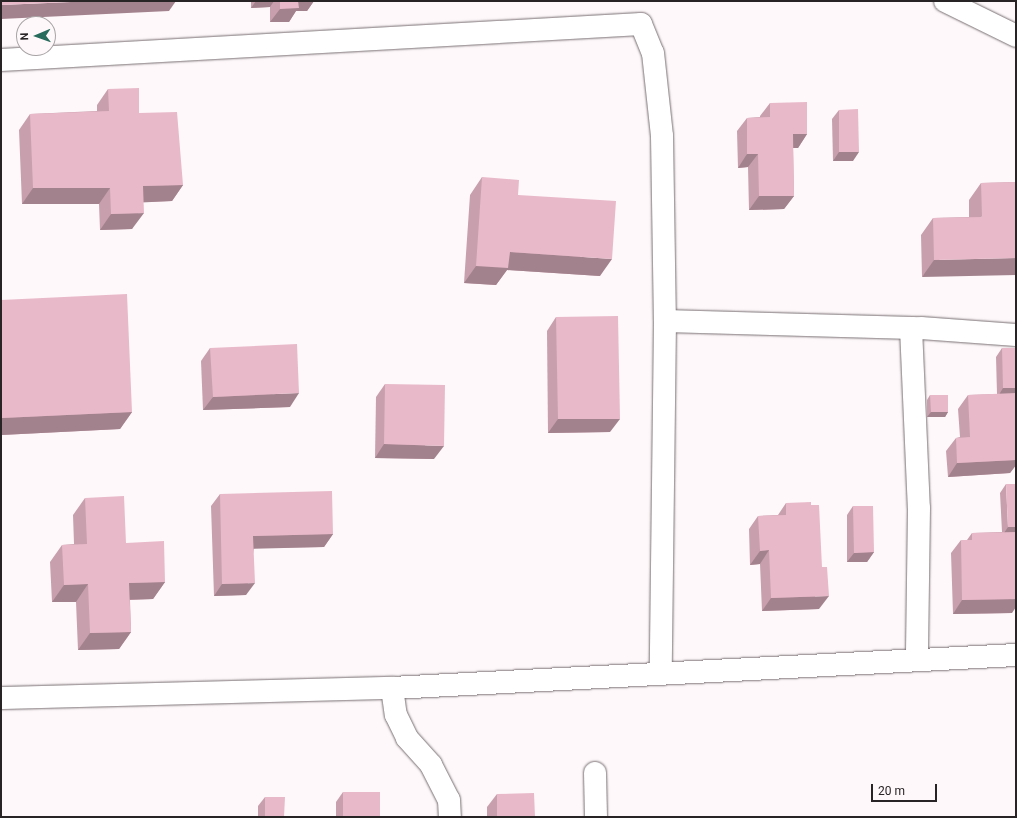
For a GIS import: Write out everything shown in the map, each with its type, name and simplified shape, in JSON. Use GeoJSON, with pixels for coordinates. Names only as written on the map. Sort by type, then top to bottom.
{"type":"FeatureCollection","features":[{"type":"Feature","properties":{"kind":"street"},"geometry":{"type":"LineString","coordinates":[[946,1],[1016,36]]}},
{"type":"Feature","properties":{"kind":"street"},"geometry":{"type":"LineString","coordinates":[[1,60],[641,24],[653,53],[662,136],[666,321],[661,672]]}},
{"type":"Feature","properties":{"kind":"street"},"geometry":{"type":"LineString","coordinates":[[666,321],[911,328],[1016,336]]}},
{"type":"Feature","properties":{"kind":"street"},"geometry":{"type":"LineString","coordinates":[[911,328],[919,508],[917,659]]}},
{"type":"Feature","properties":{"kind":"street"},"geometry":{"type":"LineString","coordinates":[[1,698],[392,688],[661,672],[1016,655]]}},
{"type":"Feature","properties":{"kind":"street"},"geometry":{"type":"LineString","coordinates":[[392,688],[396,715],[407,738],[431,765],[448,800],[450,817]]}},
{"type":"Feature","properties":{"kind":"street"},"geometry":{"type":"LineString","coordinates":[[595,772],[596,817]]}},
{"type":"Feature","properties":{"kind":"building"},"geometry":{"type":"Polygon","coordinates":[[[1,1],[94,1],[1,5],[1,1]]]}},
{"type":"Feature","properties":{"kind":"building"},"geometry":{"type":"Polygon","coordinates":[[[280,1],[298,1],[299,8],[280,9],[280,1]]]}},
{"type":"Feature","properties":{"kind":"building"},"geometry":{"type":"Polygon","coordinates":[[[139,88],[139,113],[177,112],[183,185],[143,186],[144,213],[111,214],[110,188],[33,188],[30,114],[109,111],[108,89],[139,88]]]}},
{"type":"Feature","properties":{"kind":"building"},"geometry":{"type":"Polygon","coordinates":[[[807,102],[807,134],[793,134],[794,196],[759,196],[758,154],[747,154],[747,118],[770,117],[770,103],[807,102]]]}},
{"type":"Feature","properties":{"kind":"building"},"geometry":{"type":"Polygon","coordinates":[[[858,109],[859,152],[839,152],[839,110],[858,109]]]}},
{"type":"Feature","properties":{"kind":"building"},"geometry":{"type":"Polygon","coordinates":[[[482,177],[519,180],[518,195],[616,201],[612,259],[510,252],[508,268],[476,266],[482,177]]]}},
{"type":"Feature","properties":{"kind":"building"},"geometry":{"type":"Polygon","coordinates":[[[1016,182],[1016,258],[934,260],[933,218],[982,217],[981,183],[1016,182]]]}},
{"type":"Feature","properties":{"kind":"building"},"geometry":{"type":"Polygon","coordinates":[[[127,294],[132,412],[2,418],[1,300],[127,294]]]}},
{"type":"Feature","properties":{"kind":"building"},"geometry":{"type":"Polygon","coordinates":[[[618,316],[620,419],[558,419],[556,317],[618,316]]]}},
{"type":"Feature","properties":{"kind":"building"},"geometry":{"type":"Polygon","coordinates":[[[297,344],[299,393],[213,397],[210,348],[297,344]]]}},
{"type":"Feature","properties":{"kind":"building"},"geometry":{"type":"Polygon","coordinates":[[[1002,348],[1016,348],[1016,388],[1003,388],[1002,348]]]}},
{"type":"Feature","properties":{"kind":"building"},"geometry":{"type":"Polygon","coordinates":[[[385,384],[445,385],[444,446],[384,444],[385,384]]]}},
{"type":"Feature","properties":{"kind":"building"},"geometry":{"type":"Polygon","coordinates":[[[1016,393],[1016,460],[957,463],[956,438],[970,437],[968,395],[1016,393]]]}},
{"type":"Feature","properties":{"kind":"building"},"geometry":{"type":"Polygon","coordinates":[[[930,395],[948,395],[948,412],[931,412],[930,395]]]}},
{"type":"Feature","properties":{"kind":"building"},"geometry":{"type":"Polygon","coordinates":[[[1006,484],[1016,484],[1016,527],[1008,527],[1006,484]]]}},
{"type":"Feature","properties":{"kind":"building"},"geometry":{"type":"Polygon","coordinates":[[[332,491],[333,534],[253,536],[255,583],[222,584],[220,494],[332,491]]]}},
{"type":"Feature","properties":{"kind":"building"},"geometry":{"type":"Polygon","coordinates":[[[124,496],[126,543],[164,541],[165,582],[129,583],[131,632],[90,633],[88,584],[64,585],[62,545],[87,544],[85,498],[124,496]]]}},
{"type":"Feature","properties":{"kind":"building"},"geometry":{"type":"Polygon","coordinates":[[[811,502],[811,505],[819,505],[822,567],[827,567],[829,596],[771,598],[769,550],[760,551],[758,516],[786,515],[786,503],[811,502]]]}},
{"type":"Feature","properties":{"kind":"building"},"geometry":{"type":"Polygon","coordinates":[[[853,506],[873,506],[874,552],[854,553],[853,506]]]}},
{"type":"Feature","properties":{"kind":"building"},"geometry":{"type":"Polygon","coordinates":[[[1016,532],[1016,599],[962,600],[961,540],[972,540],[972,533],[1016,532]]]}},
{"type":"Feature","properties":{"kind":"building"},"geometry":{"type":"Polygon","coordinates":[[[343,792],[380,792],[380,817],[343,817],[343,792]]]}},
{"type":"Feature","properties":{"kind":"building"},"geometry":{"type":"Polygon","coordinates":[[[534,793],[535,817],[497,817],[497,794],[534,793]]]}},
{"type":"Feature","properties":{"kind":"building"},"geometry":{"type":"Polygon","coordinates":[[[265,797],[285,797],[284,817],[265,817],[265,797]]]}}]}
